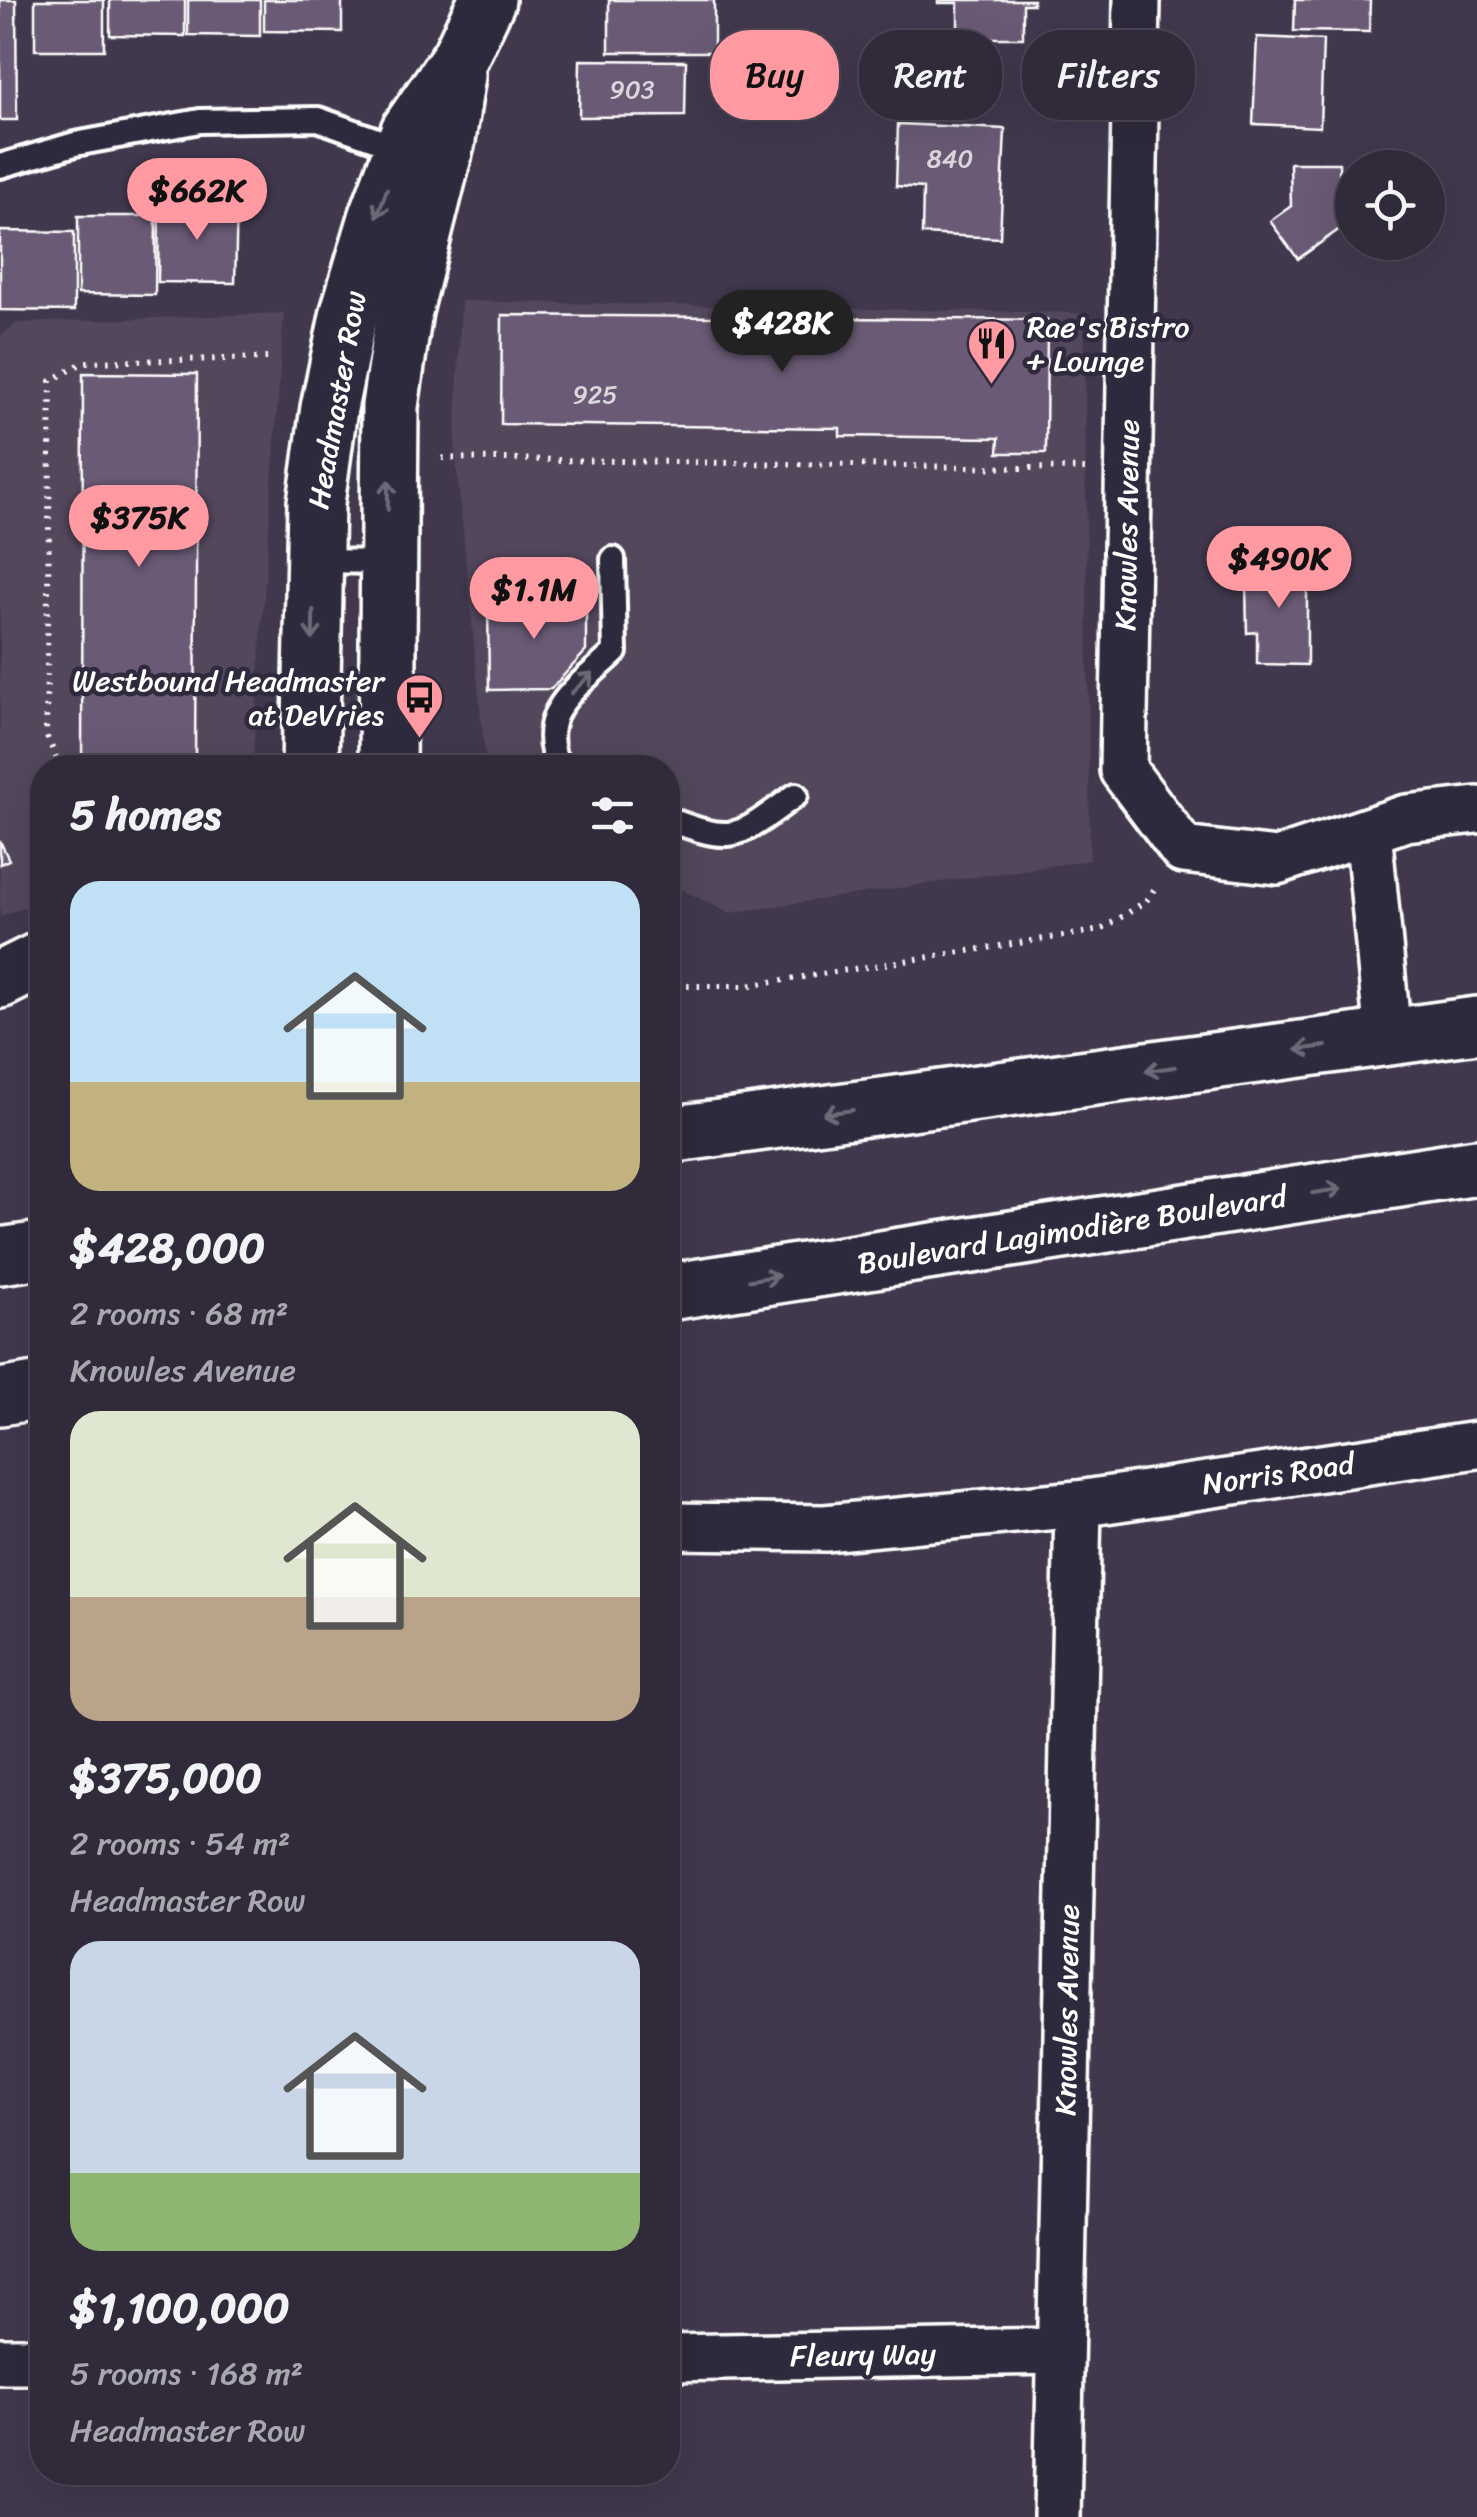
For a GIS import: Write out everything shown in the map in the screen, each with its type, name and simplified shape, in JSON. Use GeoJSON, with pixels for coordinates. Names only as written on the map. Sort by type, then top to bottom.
{"type":"FeatureCollection","features":[{"type":"Feature","properties":{"kind":"main road","name":"Headmaster Row"},"geometry":{"type":"LineString","coordinates":[[387,755],[390,406],[423,152],[409,131],[460,57],[487,0]]}},
{"type":"Feature","properties":{"kind":"main road","name":"Headmaster Row"},"geometry":{"type":"LineString","coordinates":[[310,755],[316,503],[329,408],[348,312],[377,218],[423,152]]}},
{"type":"Feature","properties":{"kind":"main road"},"geometry":{"type":"LineString","coordinates":[[0,980],[30,965]]}},
{"type":"Feature","properties":{"kind":"main road"},"geometry":{"type":"LineString","coordinates":[[680,1133],[1477,1025]]}},
{"type":"Feature","properties":{"kind":"main road","name":"Boulevard Lagimodière Boulevard"},"geometry":{"type":"LineString","coordinates":[[680,1290],[1477,1167]]}},
{"type":"Feature","properties":{"kind":"main road"},"geometry":{"type":"LineString","coordinates":[[0,1256],[30,1252]]}},
{"type":"Feature","properties":{"kind":"street","name":"Knowles Avenue"},"geometry":{"type":"LineString","coordinates":[[1137,0],[1123,770],[1184,850]]}},
{"type":"Feature","properties":{"kind":"street"},"geometry":{"type":"LineString","coordinates":[[1184,850],[1277,861],[1406,818],[1477,810]]}},
{"type":"Feature","properties":{"kind":"street"},"geometry":{"type":"LineString","coordinates":[[1368,831],[1388,1038]]}},
{"type":"Feature","properties":{"kind":"street","name":"Norris Road"},"geometry":{"type":"LineString","coordinates":[[680,1526],[825,1528],[1078,1504],[1477,1445]]}},
{"type":"Feature","properties":{"kind":"street","name":"Knowles Avenue"},"geometry":{"type":"LineString","coordinates":[[1057,2517],[1078,1504]]}},
{"type":"Feature","properties":{"kind":"street","name":"Fleury Way"},"geometry":{"type":"LineString","coordinates":[[680,2358],[1059,2351]]}},
{"type":"Feature","properties":{"kind":"street"},"geometry":{"type":"LineString","coordinates":[[0,2361],[30,2361]]}},
{"type":"Feature","properties":{"kind":"lane"},"geometry":{"type":"LineString","coordinates":[[0,166],[75,144],[200,121],[318,119],[423,152]]}},
{"type":"Feature","properties":{"kind":"lane"},"geometry":{"type":"LineString","coordinates":[[555,755],[550,739],[552,715],[615,652],[614,559]]}},
{"type":"Feature","properties":{"kind":"lane"},"geometry":{"type":"LineString","coordinates":[[314,561],[388,562]]}},
{"type":"Feature","properties":{"kind":"lane"},"geometry":{"type":"LineString","coordinates":[[680,825],[705,834],[740,835],[796,795]]}},
{"type":"Feature","properties":{"kind":"path"},"geometry":{"type":"LineString","coordinates":[[55,755],[46,735],[51,381],[84,362],[268,358]]}},
{"type":"Feature","properties":{"kind":"path"},"geometry":{"type":"LineString","coordinates":[[442,458],[1128,470]]}},
{"type":"Feature","properties":{"kind":"path"},"geometry":{"type":"LineString","coordinates":[[680,984],[746,986],[1101,930],[1146,900],[1184,850]]}},
{"type":"Feature","properties":{"kind":"shaded area"},"geometry":{"type":"Polygon","coordinates":[[[461,301],[1084,313],[1090,860],[729,913],[680,889],[680,755],[485,755],[455,450],[461,301]]]}},
{"type":"Feature","properties":{"kind":"shaded area"},"geometry":{"type":"Polygon","coordinates":[[[284,313],[253,755],[30,755],[30,905],[0,917],[0,336],[18,323],[284,313]]]}},
{"type":"Feature","properties":{"kind":"building"},"geometry":{"type":"Polygon","coordinates":[[[0,0],[16,0],[17,120],[0,120],[0,0]]]}},
{"type":"Feature","properties":{"kind":"building"},"geometry":{"type":"Polygon","coordinates":[[[35,0],[104,0],[104,50],[35,50],[35,0]]]}},
{"type":"Feature","properties":{"kind":"building"},"geometry":{"type":"Polygon","coordinates":[[[110,0],[185,0],[185,36],[110,35],[110,0]]]}},
{"type":"Feature","properties":{"kind":"building"},"geometry":{"type":"Polygon","coordinates":[[[188,0],[260,0],[260,36],[188,35],[188,0]]]}},
{"type":"Feature","properties":{"kind":"building"},"geometry":{"type":"Polygon","coordinates":[[[264,0],[342,0],[342,32],[264,31],[264,0]]]}},
{"type":"Feature","properties":{"kind":"building"},"geometry":{"type":"Polygon","coordinates":[[[609,0],[714,0],[710,52],[609,52],[609,0]]]}},
{"type":"Feature","properties":{"kind":"building"},"geometry":{"type":"Polygon","coordinates":[[[1033,0],[1033,4],[1023,4],[1022,38],[1002,38],[1002,30],[958,30],[958,3],[938,3],[1033,0]]]}},
{"type":"Feature","properties":{"kind":"building"},"geometry":{"type":"Polygon","coordinates":[[[1295,0],[1370,0],[1369,32],[1294,31],[1295,0]]]}},
{"type":"Feature","properties":{"kind":"building"},"geometry":{"type":"Polygon","coordinates":[[[1257,37],[1323,40],[1320,127],[1253,124],[1257,37]]]}},
{"type":"Feature","properties":{"kind":"building"},"geometry":{"type":"Polygon","coordinates":[[[580,60],[686,61],[685,116],[579,117],[580,60]]]}},
{"type":"Feature","properties":{"kind":"building"},"geometry":{"type":"Polygon","coordinates":[[[898,124],[1005,129],[1000,238],[922,234],[923,188],[896,186],[898,124]]]}},
{"type":"Feature","properties":{"kind":"building"},"geometry":{"type":"Polygon","coordinates":[[[1290,163],[1335,163],[1335,232],[1298,259],[1270,221],[1291,206],[1290,163]]]}},
{"type":"Feature","properties":{"kind":"building"},"geometry":{"type":"Polygon","coordinates":[[[159,203],[237,204],[235,283],[158,282],[159,203]]]}},
{"type":"Feature","properties":{"kind":"building"},"geometry":{"type":"Polygon","coordinates":[[[78,216],[156,216],[155,295],[78,294],[78,216]]]}},
{"type":"Feature","properties":{"kind":"building"},"geometry":{"type":"Polygon","coordinates":[[[0,231],[74,232],[74,311],[0,310],[0,231]]]}},
{"type":"Feature","properties":{"kind":"building"},"geometry":{"type":"Polygon","coordinates":[[[502,315],[1047,320],[1046,453],[998,453],[999,438],[840,436],[840,428],[501,424],[502,315]]]}},
{"type":"Feature","properties":{"kind":"building"},"geometry":{"type":"Polygon","coordinates":[[[83,373],[197,374],[195,755],[82,755],[83,373]]]}},
{"type":"Feature","properties":{"kind":"building"},"geometry":{"type":"Polygon","coordinates":[[[1307,558],[1307,665],[1257,664],[1257,632],[1247,633],[1246,584],[1256,584],[1257,559],[1307,558]]]}},
{"type":"Feature","properties":{"kind":"building"},"geometry":{"type":"Polygon","coordinates":[[[586,600],[586,651],[551,689],[489,690],[488,602],[586,600]]]}},
{"type":"Feature","properties":{"kind":"building"},"geometry":{"type":"Polygon","coordinates":[[[0,841],[9,860],[0,864],[0,841]]]}},
{"type":"Feature","properties":{"kind":"place","name":"Rae's Bistro + Lounge"},"geometry":{"type":"Point","coordinates":[992,386]}},
{"type":"Feature","properties":{"kind":"place","name":"Westbound Headmaster at DeVries"},"geometry":{"type":"Point","coordinates":[419,740]}}]}
